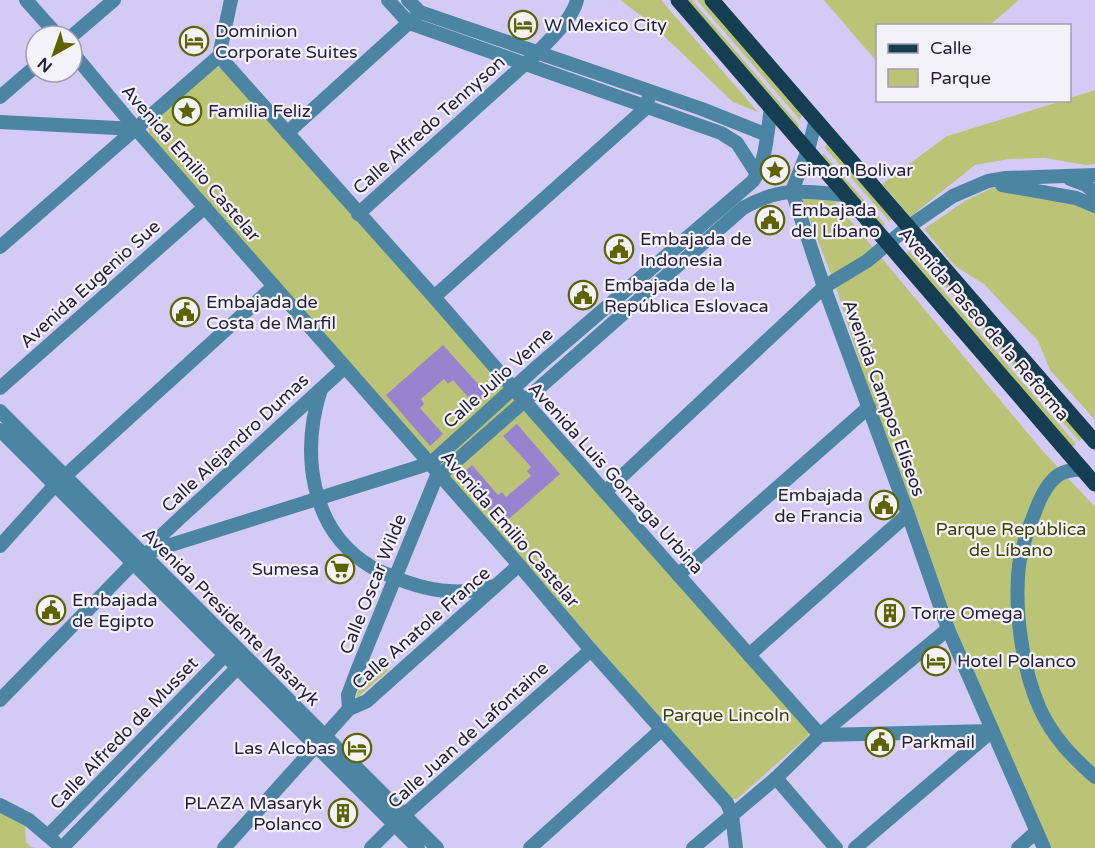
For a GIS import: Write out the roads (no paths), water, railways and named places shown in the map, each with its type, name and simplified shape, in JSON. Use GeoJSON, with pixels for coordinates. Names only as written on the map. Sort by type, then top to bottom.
{"type":"FeatureCollection","features":[{"type":"Feature","properties":{"kind":"main road","name":"Avenida Paseo de la Reforma"},"geometry":{"type":"LineString","coordinates":[[678,0],[1095,484]]}},
{"type":"Feature","properties":{"kind":"main road","name":"Avenida Paseo de la Reforma"},"geometry":{"type":"LineString","coordinates":[[712,0],[1094,441]]}},
{"type":"Feature","properties":{"kind":"main road"},"geometry":{"type":"LineString","coordinates":[[1072,456],[1080,457],[1087,454],[1094,441]]}},
{"type":"Feature","properties":{"kind":"street"},"geometry":{"type":"LineString","coordinates":[[26,0],[47,24]]}},
{"type":"Feature","properties":{"kind":"street"},"geometry":{"type":"LineString","coordinates":[[84,26],[114,0]]}},
{"type":"Feature","properties":{"kind":"street"},"geometry":{"type":"LineString","coordinates":[[0,247],[219,56],[231,0]]}},
{"type":"Feature","properties":{"kind":"street"},"geometry":{"type":"LineString","coordinates":[[388,0],[409,23],[721,133],[737,143],[757,174]]}},
{"type":"Feature","properties":{"kind":"street"},"geometry":{"type":"LineString","coordinates":[[408,0],[420,12],[702,109],[767,135]]}},
{"type":"Feature","properties":{"kind":"street","name":"Calle Alfredo Tennyson"},"geometry":{"type":"LineString","coordinates":[[358,214],[537,53],[555,34],[575,7],[577,0]]}},
{"type":"Feature","properties":{"kind":"street"},"geometry":{"type":"LineString","coordinates":[[287,133],[420,12]]}},
{"type":"Feature","properties":{"kind":"street","name":"Avenida Luis Gonzaga Urbina"},"geometry":{"type":"LineString","coordinates":[[219,56],[820,735]]}},
{"type":"Feature","properties":{"kind":"street","name":"Avenida Emilio Castelar"},"geometry":{"type":"LineString","coordinates":[[84,66],[136,129],[727,803],[732,815],[736,848]]}},
{"type":"Feature","properties":{"kind":"street"},"geometry":{"type":"LineString","coordinates":[[0,97],[24,76]]}},
{"type":"Feature","properties":{"kind":"street"},"geometry":{"type":"LineString","coordinates":[[434,297],[647,106],[651,91]]}},
{"type":"Feature","properties":{"kind":"street","name":"Calle Julio Verne"},"geometry":{"type":"LineString","coordinates":[[434,468],[538,365],[736,197],[757,174],[771,108]]}},
{"type":"Feature","properties":{"kind":"street"},"geometry":{"type":"LineString","coordinates":[[792,191],[808,150],[816,119]]}},
{"type":"Feature","properties":{"kind":"street"},"geometry":{"type":"LineString","coordinates":[[0,122],[136,129]]}},
{"type":"Feature","properties":{"kind":"street"},"geometry":{"type":"LineString","coordinates":[[605,492],[824,287],[867,261],[909,227],[954,196],[979,185],[1006,178],[1095,175]]}},
{"type":"Feature","properties":{"kind":"street"},"geometry":{"type":"LineString","coordinates":[[1065,177],[1086,185],[1095,193]]}},
{"type":"Feature","properties":{"kind":"street"},"geometry":{"type":"LineString","coordinates":[[979,185],[1014,186],[1076,198],[1095,206]]}},
{"type":"Feature","properties":{"kind":"street","name":"Calle Julio Verne"},"geometry":{"type":"LineString","coordinates":[[143,556],[318,498],[434,468],[446,470],[743,208],[761,198],[792,191],[846,195]]}},
{"type":"Feature","properties":{"kind":"street","name":"Avenida Campos Elíseos"},"geometry":{"type":"LineString","coordinates":[[792,191],[824,287],[948,629],[1044,848]]}},
{"type":"Feature","properties":{"kind":"street","name":"Avenida Eugenio Sue"},"geometry":{"type":"LineString","coordinates":[[0,388],[205,207]]}},
{"type":"Feature","properties":{"kind":"street"},"geometry":{"type":"LineString","coordinates":[[0,546],[60,481],[274,286]]}},
{"type":"Feature","properties":{"kind":"street"},"geometry":{"type":"LineString","coordinates":[[538,365],[541,376],[550,378]]}},
{"type":"Feature","properties":{"kind":"street","name":"Calle Alejandro Dumas"},"geometry":{"type":"LineString","coordinates":[[0,700],[164,533],[345,367]]}},
{"type":"Feature","properties":{"kind":"street"},"geometry":{"type":"LineString","coordinates":[[321,389],[313,413],[310,467],[318,498],[328,522],[348,548],[369,566],[407,583],[438,590],[467,591],[496,586]]}},
{"type":"Feature","properties":{"kind":"street"},"geometry":{"type":"LineString","coordinates":[[678,575],[869,407]]}},
{"type":"Feature","properties":{"kind":"street","name":"Avenida Presidente Masaryk"},"geometry":{"type":"LineString","coordinates":[[0,411],[60,481]]}},
{"type":"Feature","properties":{"kind":"street","name":"Avenida Presidente Masaryk"},"geometry":{"type":"LineString","coordinates":[[0,430],[143,556],[399,819],[437,848]]}},
{"type":"Feature","properties":{"kind":"street","name":"Calle Oscar Wilde"},"geometry":{"type":"LineString","coordinates":[[349,709],[348,695],[396,578],[434,468]]}},
{"type":"Feature","properties":{"kind":"street"},"geometry":{"type":"LineString","coordinates":[[1083,469],[1060,474],[1049,485],[1039,502],[1020,562],[1018,604],[1026,664],[1041,710],[1062,745],[1095,777]]}},
{"type":"Feature","properties":{"kind":"street"},"geometry":{"type":"LineString","coordinates":[[749,655],[908,514]]}},
{"type":"Feature","properties":{"kind":"street","name":"Avenida Presidente Masaryk"},"geometry":{"type":"LineString","coordinates":[[143,556],[237,668],[320,740]]}},
{"type":"Feature","properties":{"kind":"street","name":"Calle Anatole France"},"geometry":{"type":"LineString","coordinates":[[224,848],[349,709],[367,701],[519,565]]}},
{"type":"Feature","properties":{"kind":"street"},"geometry":{"type":"LineString","coordinates":[[693,848],[776,778],[820,735],[948,629]]}},
{"type":"Feature","properties":{"kind":"street","name":"Calle Juan de Lafontaine"},"geometry":{"type":"LineString","coordinates":[[371,848],[399,819],[591,650]]}},
{"type":"Feature","properties":{"kind":"street","name":"Calle Alfredo de Musset"},"geometry":{"type":"LineString","coordinates":[[48,836],[225,655]]}},
{"type":"Feature","properties":{"kind":"street","name":"Calle Alfredo de Musset"},"geometry":{"type":"LineString","coordinates":[[61,848],[237,668]]}},
{"type":"Feature","properties":{"kind":"street"},"geometry":{"type":"LineString","coordinates":[[849,711],[861,734]]}},
{"type":"Feature","properties":{"kind":"street"},"geometry":{"type":"LineString","coordinates":[[530,848],[661,730]]}},
{"type":"Feature","properties":{"kind":"street"},"geometry":{"type":"LineString","coordinates":[[820,735],[992,731]]}},
{"type":"Feature","properties":{"kind":"street"},"geometry":{"type":"LineString","coordinates":[[855,848],[992,731]]}},
{"type":"Feature","properties":{"kind":"street"},"geometry":{"type":"LineString","coordinates":[[776,778],[836,848]]}},
{"type":"Feature","properties":{"kind":"street"},"geometry":{"type":"LineString","coordinates":[[0,805],[28,820],[61,848]]}},
{"type":"Feature","properties":{"kind":"street","name":"Avenida Presidente Masaryk"},"geometry":{"type":"LineString","coordinates":[[399,819],[418,848]]}},
{"type":"Feature","properties":{"kind":"street"},"geometry":{"type":"LineString","coordinates":[[1018,848],[1036,832]]}},
{"type":"Feature","properties":{"kind":"place","name":"W Mexico City"},"geometry":{"type":"Point","coordinates":[523,25]}},
{"type":"Feature","properties":{"kind":"place","name":"Dominion Corporate Suites"},"geometry":{"type":"Point","coordinates":[194,41]}},
{"type":"Feature","properties":{"kind":"place","name":"Familia Feliz"},"geometry":{"type":"Point","coordinates":[187,111]}},
{"type":"Feature","properties":{"kind":"place","name":"Simon Bolivar"},"geometry":{"type":"Point","coordinates":[775,170]}},
{"type":"Feature","properties":{"kind":"place","name":"Embajada del Líbano"},"geometry":{"type":"Point","coordinates":[770,220]}},
{"type":"Feature","properties":{"kind":"place","name":"Embajada de Indonesia"},"geometry":{"type":"Point","coordinates":[619,249]}},
{"type":"Feature","properties":{"kind":"place","name":"Embajada de la República Eslovaca"},"geometry":{"type":"Point","coordinates":[583,295]}},
{"type":"Feature","properties":{"kind":"place","name":"Embajada de Costa de Marfil"},"geometry":{"type":"Point","coordinates":[185,312]}},
{"type":"Feature","properties":{"kind":"place","name":"Embajada de Francia"},"geometry":{"type":"Point","coordinates":[884,505]}},
{"type":"Feature","properties":{"kind":"place","name":"Sumesa"},"geometry":{"type":"Point","coordinates":[340,569]}},
{"type":"Feature","properties":{"kind":"place","name":"Embajada de Egipto"},"geometry":{"type":"Point","coordinates":[51,610]}},
{"type":"Feature","properties":{"kind":"place","name":"Torre Omega"},"geometry":{"type":"Point","coordinates":[890,613]}},
{"type":"Feature","properties":{"kind":"place","name":"Hotel Polanco"},"geometry":{"type":"Point","coordinates":[936,661]}},
{"type":"Feature","properties":{"kind":"place","name":"Parkmail"},"geometry":{"type":"Point","coordinates":[880,742]}},
{"type":"Feature","properties":{"kind":"place","name":"Las Alcobas"},"geometry":{"type":"Point","coordinates":[357,748]}},
{"type":"Feature","properties":{"kind":"place","name":"PLAZA Masaryk Polanco"},"geometry":{"type":"Point","coordinates":[343,813]}},
{"type":"Feature","properties":{"kind":"park label","name":"Parque República de Líbano"},"geometry":{"type":"Point","coordinates":[1011,539]}},
{"type":"Feature","properties":{"kind":"park label","name":"Parque Lincoln"},"geometry":{"type":"Point","coordinates":[726,715]}}]}
